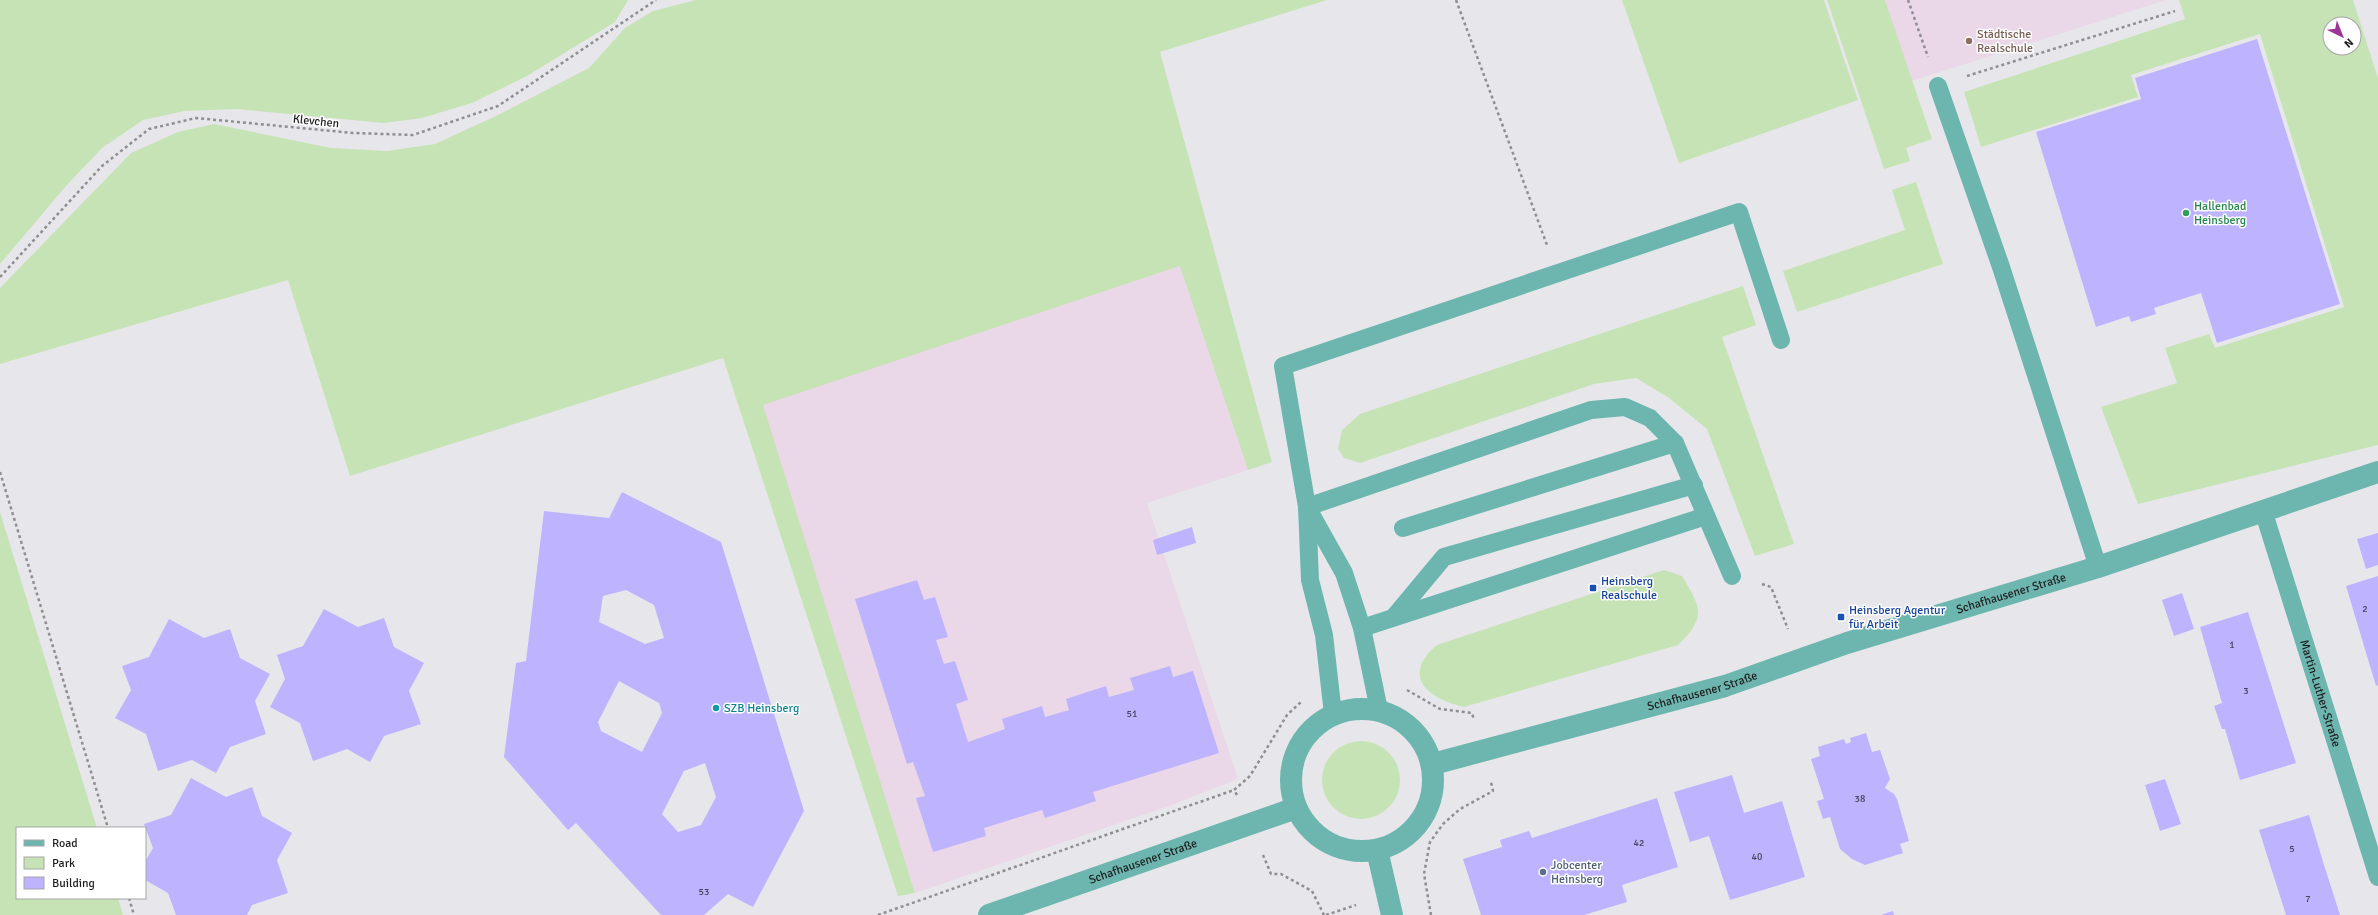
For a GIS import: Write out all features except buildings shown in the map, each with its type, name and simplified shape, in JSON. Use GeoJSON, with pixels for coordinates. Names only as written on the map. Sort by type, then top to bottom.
{"type":"FeatureCollection","features":[{"type":"Feature","properties":{"kind":"street","name":"Schafhausener Straße"},"geometry":{"type":"LineString","coordinates":[[1433,764],[1725,686],[1847,643],[2098,567],[2378,472]]}},
{"type":"Feature","properties":{"kind":"street"},"geometry":{"type":"LineString","coordinates":[[1356,708],[1379,710],[1403,720],[1422,739],[1433,764],[1434,786],[1428,808],[1416,828],[1398,842],[1377,850],[1353,851],[1329,844],[1310,829],[1296,808],[1291,787],[1292,764],[1300,744],[1314,726],[1333,714],[1356,708]]}},
{"type":"Feature","properties":{"kind":"street","name":"Schafhausener Straße"},"geometry":{"type":"LineString","coordinates":[[989,915],[1296,808]]}},
{"type":"Feature","properties":{"kind":"street"},"geometry":{"type":"LineString","coordinates":[[1377,850],[1392,915]]}},
{"type":"Feature","properties":{"kind":"lane"},"geometry":{"type":"LineString","coordinates":[[1938,86],[2001,267],[2098,567]]}},
{"type":"Feature","properties":{"kind":"lane"},"geometry":{"type":"LineString","coordinates":[[1333,714],[1331,682],[1324,635],[1310,580],[1307,507],[1283,366],[1739,212],[1781,340]]}},
{"type":"Feature","properties":{"kind":"lane"},"geometry":{"type":"LineString","coordinates":[[1307,507],[1591,410],[1625,407],[1650,418],[1675,443],[1732,576]]}},
{"type":"Feature","properties":{"kind":"lane"},"geometry":{"type":"LineString","coordinates":[[1403,528],[1675,443]]}},
{"type":"Feature","properties":{"kind":"lane"},"geometry":{"type":"LineString","coordinates":[[1394,617],[1444,557],[1694,485]]}},
{"type":"Feature","properties":{"kind":"lane"},"geometry":{"type":"LineString","coordinates":[[1307,507],[1344,573],[1362,628],[1379,710]]}},
{"type":"Feature","properties":{"kind":"lane","name":"Martin-Luther-Straße"},"geometry":{"type":"LineString","coordinates":[[2263,510],[2378,877]]}},
{"type":"Feature","properties":{"kind":"lane"},"geometry":{"type":"LineString","coordinates":[[1362,628],[1706,516]]}},
{"type":"Feature","properties":{"kind":"path","name":"Klevchen"},"geometry":{"type":"LineString","coordinates":[[0,277],[102,166],[149,129],[196,118],[353,134],[413,135],[498,106],[656,0]]}},
{"type":"Feature","properties":{"kind":"path"},"geometry":{"type":"LineString","coordinates":[[1456,0],[1558,273]]}},
{"type":"Feature","properties":{"kind":"path"},"geometry":{"type":"LineString","coordinates":[[1908,0],[1938,86],[2174,11]]}},
{"type":"Feature","properties":{"kind":"path"},"geometry":{"type":"LineString","coordinates":[[0,472],[108,827]]}},
{"type":"Feature","properties":{"kind":"path"},"geometry":{"type":"LineString","coordinates":[[1732,576],[1771,587],[1800,659]]}},
{"type":"Feature","properties":{"kind":"path"},"geometry":{"type":"LineString","coordinates":[[1373,678],[1420,696],[1440,709],[1472,713],[1483,750],[1493,791],[1460,809],[1443,824],[1430,842],[1424,874],[1431,915]]}},
{"type":"Feature","properties":{"kind":"path"},"geometry":{"type":"LineString","coordinates":[[878,915],[1234,790],[1250,776],[1287,715],[1298,704],[1331,682]]}},
{"type":"Feature","properties":{"kind":"path"},"geometry":{"type":"LineString","coordinates":[[1234,790],[1271,874],[1281,874],[1312,891],[1324,915]]}},
{"type":"Feature","properties":{"kind":"path"},"geometry":{"type":"LineString","coordinates":[[129,899],[134,915]]}},
{"type":"Feature","properties":{"kind":"shaded area","name":"Städtische Realschule"},"geometry":{"type":"Polygon","coordinates":[[[1885,0],[2166,0],[1912,81],[1885,0]]]}},
{"type":"Feature","properties":{"kind":"shaded area"},"geometry":{"type":"Polygon","coordinates":[[[1181,266],[1248,470],[1147,503],[1238,779],[1169,806],[915,893],[762,405],[1181,266]]]}},
{"type":"Feature","properties":{"kind":"green space"},"geometry":{"type":"Polygon","coordinates":[[[0,0],[628,0],[615,22],[527,76],[472,103],[422,118],[384,123],[236,109],[185,111],[143,120],[102,148],[66,186],[0,264],[0,0]]]}},
{"type":"Feature","properties":{"kind":"green space"},"geometry":{"type":"Polygon","coordinates":[[[696,0],[1327,0],[1160,52],[1272,462],[1248,470],[1180,266],[763,405],[915,893],[898,896],[723,358],[350,476],[288,280],[0,364],[0,288],[131,153],[178,132],[214,124],[331,148],[387,151],[435,144],[498,115],[589,68],[625,28],[653,11],[696,0]]]}},
{"type":"Feature","properties":{"kind":"green space"},"geometry":{"type":"Polygon","coordinates":[[[1622,0],[1824,0],[1858,100],[1679,163],[1622,0]]]}},
{"type":"Feature","properties":{"kind":"green space"},"geometry":{"type":"Polygon","coordinates":[[[1827,0],[1885,0],[1932,139],[1906,148],[1910,161],[1884,169],[1827,0]]]}},
{"type":"Feature","properties":{"kind":"green space"},"geometry":{"type":"Polygon","coordinates":[[[2179,0],[2353,0],[2358,16],[2322,16],[2322,56],[2362,56],[2362,28],[2378,78],[2378,445],[2138,504],[2101,407],[2177,383],[2165,348],[2209,334],[2215,348],[2344,307],[2260,34],[2131,75],[2138,97],[1981,147],[1964,92],[2185,19],[2179,0]]]}},
{"type":"Feature","properties":{"kind":"green space"},"geometry":{"type":"Polygon","coordinates":[[[1916,182],[1943,264],[1797,312],[1783,271],[1905,230],[1892,190],[1916,182]]]}},
{"type":"Feature","properties":{"kind":"green space"},"geometry":{"type":"Polygon","coordinates":[[[1743,286],[1756,325],[1722,337],[1794,544],[1755,556],[1707,429],[1669,398],[1636,378],[1594,384],[1360,463],[1344,458],[1338,449],[1342,430],[1360,414],[1743,286]]]}},
{"type":"Feature","properties":{"kind":"green space"},"geometry":{"type":"Polygon","coordinates":[[[0,512],[97,827],[16,827],[16,899],[118,899],[123,915],[0,915],[0,512]]]}},
{"type":"Feature","properties":{"kind":"green space"},"geometry":{"type":"Polygon","coordinates":[[[1664,570],[1682,576],[1697,605],[1697,620],[1678,645],[1464,707],[1439,698],[1423,685],[1420,676],[1421,667],[1426,656],[1437,645],[1664,570]]]}},
{"type":"Feature","properties":{"kind":"green space"},"geometry":{"type":"Polygon","coordinates":[[[1353,741],[1369,741],[1383,747],[1394,758],[1400,772],[1400,788],[1394,802],[1383,813],[1369,819],[1353,819],[1339,813],[1328,802],[1322,788],[1322,772],[1328,758],[1339,747],[1353,741]]]}},
{"type":"Feature","properties":{"kind":"place","name":"Städtische Realschule"},"geometry":{"type":"Point","coordinates":[1969,41]}},
{"type":"Feature","properties":{"kind":"place","name":"Hallenbad Heinsberg"},"geometry":{"type":"Point","coordinates":[2186,213]}},
{"type":"Feature","properties":{"kind":"place","name":"Heinsberg Realschule"},"geometry":{"type":"Point","coordinates":[1593,588]}},
{"type":"Feature","properties":{"kind":"place","name":"Heinsberg Agentur für Arbeit"},"geometry":{"type":"Point","coordinates":[1841,617]}},
{"type":"Feature","properties":{"kind":"place","name":"SZB Heinsberg"},"geometry":{"type":"Point","coordinates":[716,708]}},
{"type":"Feature","properties":{"kind":"place","name":"Jobcenter Heinsberg"},"geometry":{"type":"Point","coordinates":[1543,872]}}]}
